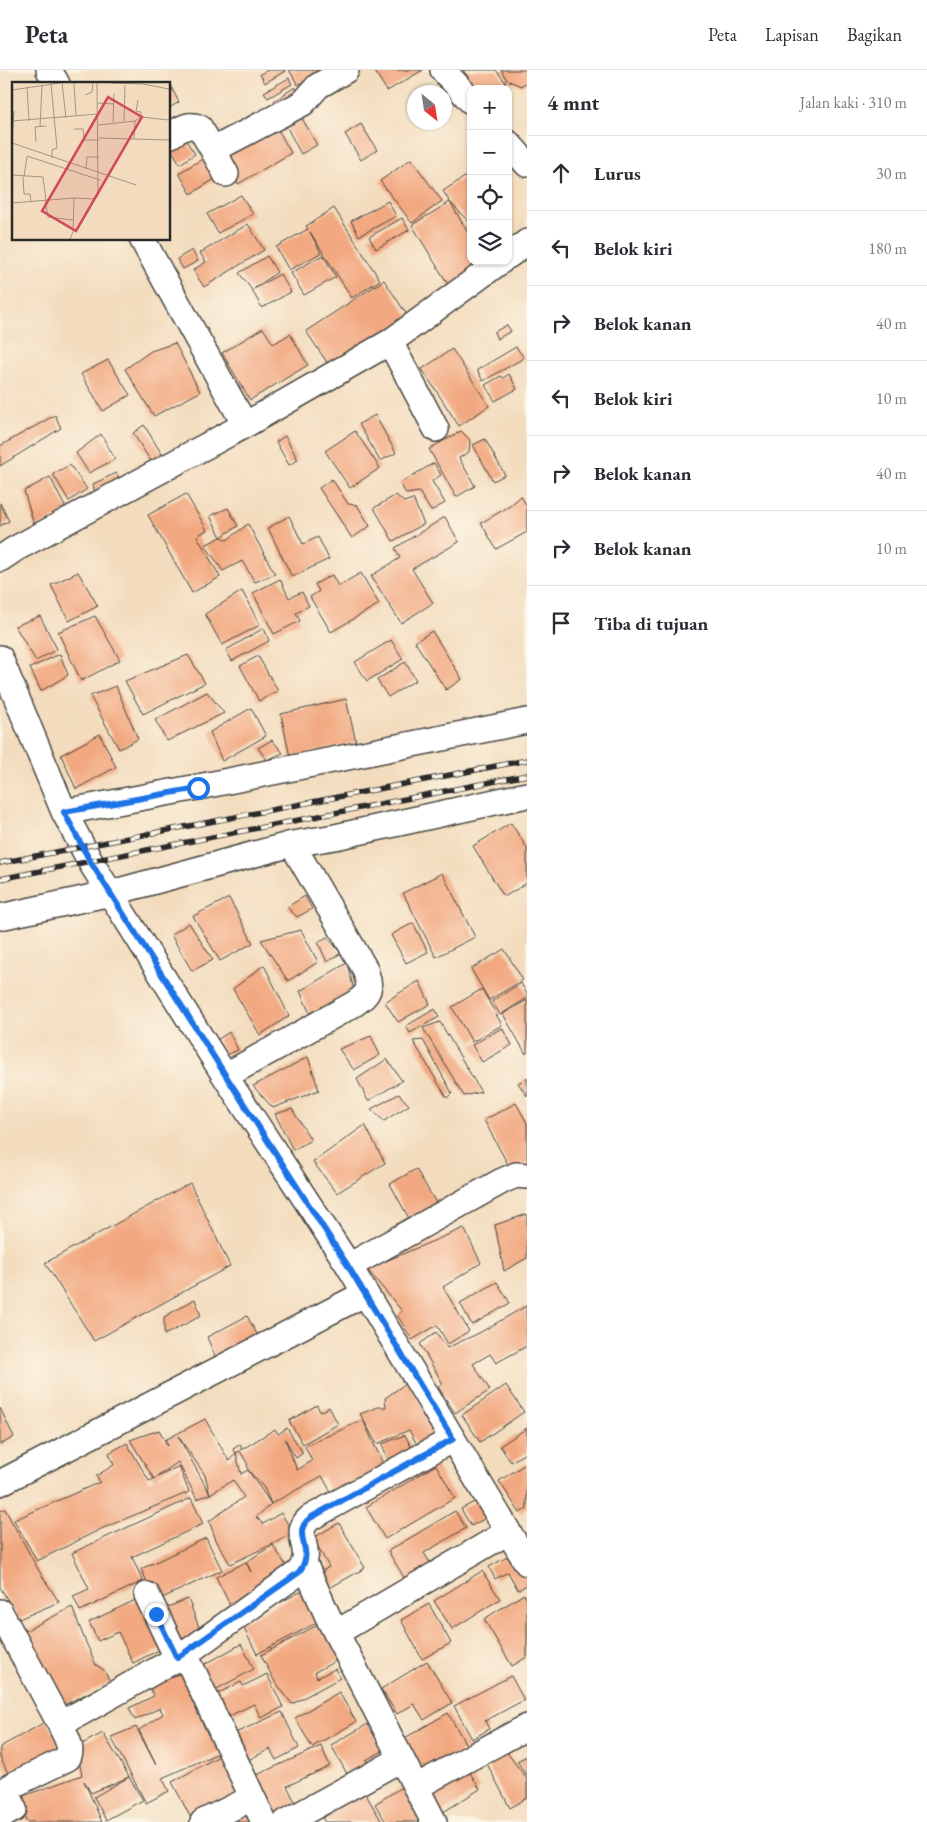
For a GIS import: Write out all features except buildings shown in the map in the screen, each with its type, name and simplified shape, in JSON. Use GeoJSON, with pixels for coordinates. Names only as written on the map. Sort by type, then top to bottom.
{"type":"FeatureCollection","features":[{"type":"Feature","properties":{"kind":"street"},"geometry":{"type":"LineString","coordinates":[[49,70],[56,82]]}},
{"type":"Feature","properties":{"kind":"street"},"geometry":{"type":"LineString","coordinates":[[213,150],[301,104],[318,86],[346,70]]}},
{"type":"Feature","properties":{"kind":"street"},"geometry":{"type":"LineString","coordinates":[[443,70],[467,97]]}},
{"type":"Feature","properties":{"kind":"street"},"geometry":{"type":"LineString","coordinates":[[170,135],[185,127],[197,126],[200,128],[226,174]]}},
{"type":"Feature","properties":{"kind":"street"},"geometry":{"type":"LineString","coordinates":[[512,147],[527,164]]}},
{"type":"Feature","properties":{"kind":"street"},"geometry":{"type":"LineString","coordinates":[[143,240],[245,425]]}},
{"type":"Feature","properties":{"kind":"street"},"geometry":{"type":"LineString","coordinates":[[512,253],[527,242]]}},
{"type":"Feature","properties":{"kind":"street"},"geometry":{"type":"LineString","coordinates":[[0,559],[15,549],[245,425],[390,342],[496,265]]}},
{"type":"Feature","properties":{"kind":"street"},"geometry":{"type":"LineString","coordinates":[[390,342],[436,429]]}},
{"type":"Feature","properties":{"kind":"street"},"geometry":{"type":"LineString","coordinates":[[0,658],[64,812],[90,861],[348,1266],[526,1559]]}},
{"type":"Feature","properties":{"kind":"street"},"geometry":{"type":"LineString","coordinates":[[64,812],[198,788],[527,721]]}},
{"type":"Feature","properties":{"kind":"street"},"geometry":{"type":"LineString","coordinates":[[0,918],[111,893],[292,844],[527,795]]}},
{"type":"Feature","properties":{"kind":"street"},"geometry":{"type":"LineString","coordinates":[[226,1076],[354,1004],[366,996],[369,990],[365,969],[292,844]]}},
{"type":"Feature","properties":{"kind":"street"},"geometry":{"type":"LineString","coordinates":[[348,1266],[502,1181],[516,1175],[527,1176]]}},
{"type":"Feature","properties":{"kind":"street"},"geometry":{"type":"LineString","coordinates":[[0,1483],[364,1294]]}},
{"type":"Feature","properties":{"kind":"street"},"geometry":{"type":"LineString","coordinates":[[60,1724],[181,1656],[298,1573],[305,1565],[307,1555],[301,1530],[303,1524],[310,1518],[453,1439]]}},
{"type":"Feature","properties":{"kind":"street"},"geometry":{"type":"LineString","coordinates":[[336,1633],[508,1532]]}},
{"type":"Feature","properties":{"kind":"street"},"geometry":{"type":"LineString","coordinates":[[305,1565],[336,1633],[434,1822]]}},
{"type":"Feature","properties":{"kind":"street"},"geometry":{"type":"LineString","coordinates":[[147,1595],[181,1656],[264,1822]]}},
{"type":"Feature","properties":{"kind":"street"},"geometry":{"type":"LineString","coordinates":[[0,1612],[60,1724],[71,1753],[68,1758],[9,1787],[7,1790],[12,1816]]}},
{"type":"Feature","properties":{"kind":"street"},"geometry":{"type":"LineString","coordinates":[[416,1787],[527,1727]]}},
{"type":"Feature","properties":{"kind":"street"},"geometry":{"type":"LineString","coordinates":[[286,1822],[401,1760]]}},
{"type":"Feature","properties":{"kind":"street"},"geometry":{"type":"LineString","coordinates":[[203,1822],[252,1798]]}},
{"type":"Feature","properties":{"kind":"railway"},"geometry":{"type":"LineString","coordinates":[[0,863],[527,760]]}},
{"type":"Feature","properties":{"kind":"railway"},"geometry":{"type":"LineString","coordinates":[[0,879],[527,775]]}},
{"type":"Feature","properties":{"kind":"route"},"geometry":{"type":"LineString","coordinates":[[156,1614],[177,1658],[185,1654],[298,1573],[305,1565],[307,1555],[301,1530],[303,1524],[310,1518],[453,1439],[348,1266],[90,861],[64,812],[198,788]]}}]}
